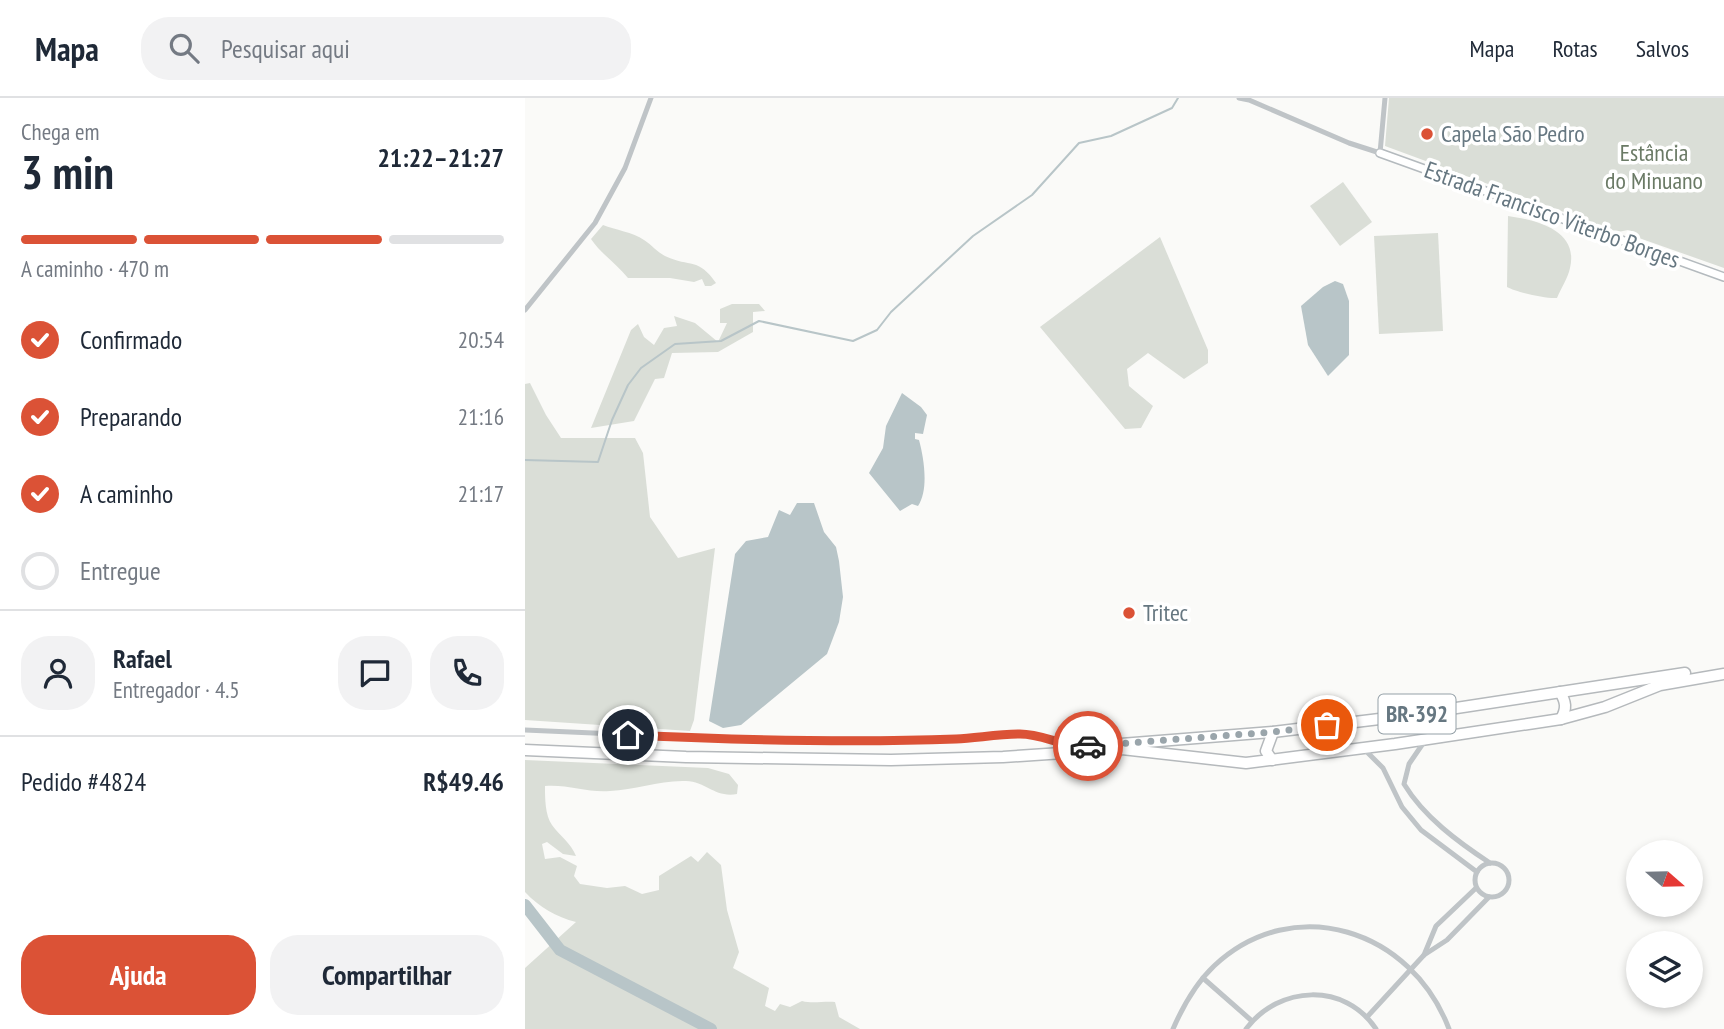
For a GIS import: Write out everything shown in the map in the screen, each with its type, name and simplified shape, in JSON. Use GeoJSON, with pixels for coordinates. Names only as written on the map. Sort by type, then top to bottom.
{"type":"FeatureCollection","features":[{"type":"Feature","properties":{"kind":"highway","name":"BR-392"},"geometry":{"type":"LineString","coordinates":[[525,748],[845,755],[950,754],[1073,747],[1273,732],[1447,710],[1724,667]]}},
{"type":"Feature","properties":{"kind":"highway","name":"BR-392"},"geometry":{"type":"LineString","coordinates":[[525,748],[685,757],[891,760],[1003,757],[1122,749],[1246,762],[1561,719],[1605,708],[1660,685],[1724,674]]}},
{"type":"Feature","properties":{"kind":"highway"},"geometry":{"type":"LineString","coordinates":[[1560,692],[1566,706],[1561,719]]}},
{"type":"Feature","properties":{"kind":"highway"},"geometry":{"type":"LineString","coordinates":[[1272,760],[1266,751],[1273,732]]}},
{"type":"Feature","properties":{"kind":"street"},"geometry":{"type":"LineString","coordinates":[[525,310],[595,223],[625,168],[651,98]]}},
{"type":"Feature","properties":{"kind":"street"},"geometry":{"type":"LineString","coordinates":[[1239,98],[1380,153],[1385,98]]}},
{"type":"Feature","properties":{"kind":"street","name":"Estrada Francisco Viterbo Borges"},"geometry":{"type":"LineString","coordinates":[[1380,153],[1724,277]]}},
{"type":"Feature","properties":{"kind":"street"},"geometry":{"type":"LineString","coordinates":[[525,730],[729,739],[956,739],[1021,734],[1073,747]]}},
{"type":"Feature","properties":{"kind":"street"},"geometry":{"type":"LineString","coordinates":[[1426,738],[1409,764],[1404,784],[1411,796],[1436,823],[1490,863]]}},
{"type":"Feature","properties":{"kind":"street"},"geometry":{"type":"LineString","coordinates":[[1364,748],[1384,768],[1402,807],[1422,830],[1476,872]]}},
{"type":"Feature","properties":{"kind":"street"},"geometry":{"type":"LineString","coordinates":[[1367,1017],[1424,956],[1447,940],[1489,897],[1501,894],[1507,888],[1509,880],[1505,868],[1498,864],[1490,863],[1476,872],[1476,888],[1489,897]]}},
{"type":"Feature","properties":{"kind":"street"},"geometry":{"type":"LineString","coordinates":[[1424,956],[1436,926],[1476,888]]}},
{"type":"Feature","properties":{"kind":"street"},"geometry":{"type":"LineString","coordinates":[[1173,1029],[1202,978],[1226,956],[1268,934],[1299,928],[1331,929],[1362,937],[1391,952],[1411,969],[1436,999],[1449,1029]]}},
{"type":"Feature","properties":{"kind":"street"},"geometry":{"type":"LineString","coordinates":[[1202,978],[1252,1021]]}},
{"type":"Feature","properties":{"kind":"street"},"geometry":{"type":"LineString","coordinates":[[1246,1029],[1272,1004],[1304,994],[1339,999],[1367,1017],[1376,1029]]}},
{"type":"Feature","properties":{"kind":"green space","name":"Estância do Minuano"},"geometry":{"type":"Polygon","coordinates":[[[1389,98],[1724,98],[1724,268],[1639,238],[1628,230],[1618,232],[1385,146],[1389,98]]]}},
{"type":"Feature","properties":{"kind":"green space"},"geometry":{"type":"Polygon","coordinates":[[[1343,182],[1372,222],[1340,246],[1310,206],[1343,182]]]}},
{"type":"Feature","properties":{"kind":"green space"},"geometry":{"type":"Polygon","coordinates":[[[1508,216],[1531,220],[1553,229],[1568,244],[1570,268],[1557,298],[1531,295],[1507,287],[1508,216]]]}},
{"type":"Feature","properties":{"kind":"green space"},"geometry":{"type":"Polygon","coordinates":[[[603,225],[640,237],[659,253],[674,260],[699,266],[716,283],[705,286],[702,279],[694,282],[670,278],[628,278],[591,239],[603,225]]]}},
{"type":"Feature","properties":{"kind":"green space"},"geometry":{"type":"Polygon","coordinates":[[[1438,233],[1443,331],[1379,334],[1374,236],[1438,233]]]}},
{"type":"Feature","properties":{"kind":"green space"},"geometry":{"type":"Polygon","coordinates":[[[1160,237],[1208,350],[1208,363],[1184,379],[1148,353],[1127,369],[1129,386],[1153,406],[1141,428],[1125,429],[1040,327],[1160,237]]]}},
{"type":"Feature","properties":{"kind":"green space"},"geometry":{"type":"Polygon","coordinates":[[[732,304],[759,304],[765,311],[753,312],[753,332],[718,352],[672,353],[664,378],[655,379],[634,421],[591,428],[631,330],[638,324],[644,337],[654,345],[664,328],[677,326],[674,316],[695,323],[718,342],[727,323],[720,323],[720,309],[732,304]]]}},
{"type":"Feature","properties":{"kind":"green space"},"geometry":{"type":"Polygon","coordinates":[[[530,383],[561,438],[635,438],[643,453],[650,517],[678,558],[715,548],[694,720],[690,731],[525,720],[525,384],[530,383]]]}},
{"type":"Feature","properties":{"kind":"green space"},"geometry":{"type":"Polygon","coordinates":[[[525,760],[708,768],[729,774],[738,785],[737,794],[723,794],[686,781],[610,791],[545,786],[550,821],[576,856],[563,854],[547,842],[542,844],[545,859],[560,857],[577,866],[574,876],[580,884],[607,888],[625,886],[642,894],[659,890],[659,876],[691,856],[698,862],[707,852],[721,865],[727,910],[739,952],[733,968],[769,988],[765,1006],[775,1011],[780,1004],[790,1007],[802,1001],[835,1002],[839,1017],[860,1029],[525,1029],[525,968],[576,922],[548,911],[525,892],[525,760]]]}},
{"type":"Feature","properties":{"kind":"shaded area"},"geometry":{"type":"Polygon","coordinates":[[[1335,281],[1343,284],[1349,301],[1349,355],[1328,376],[1308,345],[1301,306],[1323,287],[1335,281]]]}},
{"type":"Feature","properties":{"kind":"shaded area"},"geometry":{"type":"Polygon","coordinates":[[[902,393],[927,415],[923,434],[915,433],[924,465],[921,499],[918,506],[912,504],[900,511],[869,473],[883,448],[886,426],[902,393]]]}},
{"type":"Feature","properties":{"kind":"shaded area"},"geometry":{"type":"Polygon","coordinates":[[[797,503],[814,503],[824,532],[836,547],[843,597],[839,622],[827,654],[741,725],[723,728],[709,721],[735,554],[746,541],[768,537],[779,510],[790,515],[797,503]]]}},
{"type":"Feature","properties":{"kind":"waterway"},"geometry":{"type":"LineString","coordinates":[[525,460],[598,462],[612,420],[628,385],[641,368],[675,344],[721,341],[759,321],[853,341],[877,330],[891,312],[973,236],[1032,195],[1079,143],[1111,136],[1172,108],[1178,98]]}},
{"type":"Feature","properties":{"kind":"waterway"},"geometry":{"type":"LineString","coordinates":[[525,905],[560,950],[711,1029]]}},
{"type":"Feature","properties":{"kind":"way so far"},"geometry":{"type":"LineString","coordinates":[[1088,746],[1273,732],[1327,725]]}},
{"type":"Feature","properties":{"kind":"place","name":"Capela São Pedro"},"geometry":{"type":"Point","coordinates":[1427,134]}},
{"type":"Feature","properties":{"kind":"place","name":"Tritec"},"geometry":{"type":"Point","coordinates":[1129,613]}},
{"type":"Feature","properties":{"kind":"route"},"geometry":{"type":"LineString","coordinates":[[628,735],[729,739],[956,739],[1021,734],[1073,747],[1088,746]]}}]}
